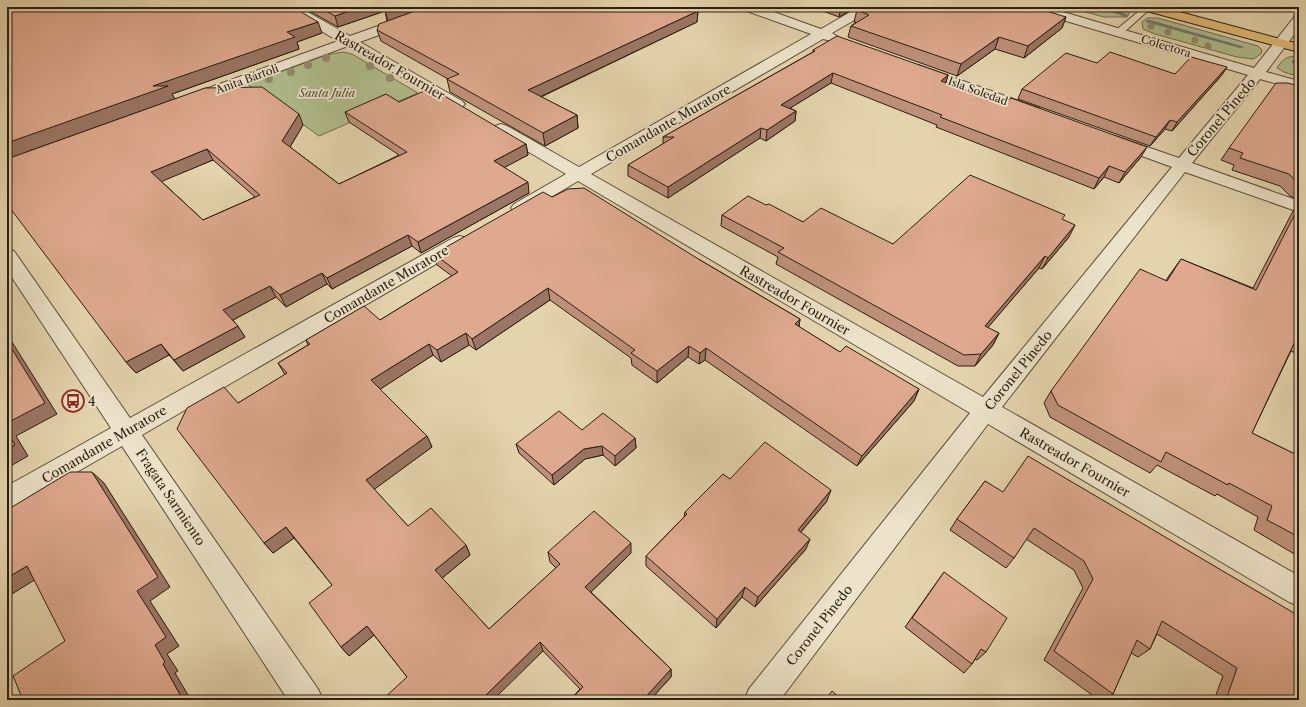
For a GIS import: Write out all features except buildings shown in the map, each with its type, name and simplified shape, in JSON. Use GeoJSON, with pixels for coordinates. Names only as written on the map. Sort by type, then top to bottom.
{"type":"FeatureCollection","features":[{"type":"Feature","properties":{"kind":"main road"},"geometry":{"type":"LineString","coordinates":[[1148,7],[1289,46]]}},
{"type":"Feature","properties":{"kind":"street","name":"Rastreador Fournier"},"geometry":{"type":"LineString","coordinates":[[290,7],[1299,592]]}},
{"type":"Feature","properties":{"kind":"street","name":"Anita Bártoli"},"geometry":{"type":"LineString","coordinates":[[185,102],[443,7]]}},
{"type":"Feature","properties":{"kind":"street"},"geometry":{"type":"LineString","coordinates":[[748,7],[844,42]]}},
{"type":"Feature","properties":{"kind":"street","name":"Comandante Muratore"},"geometry":{"type":"LineString","coordinates":[[504,217],[868,7]]}},
{"type":"Feature","properties":{"kind":"street","name":"Colectora"},"geometry":{"type":"LineString","coordinates":[[1033,7],[1299,86]]}},
{"type":"Feature","properties":{"kind":"street","name":"Coronel Pinedo"},"geometry":{"type":"LineString","coordinates":[[760,700],[986,410],[1182,165],[1257,74],[1289,46],[1299,19]]}},
{"type":"Feature","properties":{"kind":"street","name":"Isla Soledad"},"geometry":{"type":"LineString","coordinates":[[904,64],[1047,116]]}},
{"type":"Feature","properties":{"kind":"street"},"geometry":{"type":"LineString","coordinates":[[1099,135],[1299,207]]}},
{"type":"Feature","properties":{"kind":"street","name":"Comandante Muratore"},"geometry":{"type":"LineString","coordinates":[[7,499],[476,233]]}},
{"type":"Feature","properties":{"kind":"street","name":"Fragata Sarmiento"},"geometry":{"type":"LineString","coordinates":[[7,255],[307,700]]}},
{"type":"Feature","properties":{"kind":"lane"},"geometry":{"type":"LineString","coordinates":[[1119,32],[1148,7]]}},
{"type":"Feature","properties":{"kind":"green space"},"geometry":{"type":"Polygon","coordinates":[[[1067,7],[1121,7],[1130,12],[1127,17],[1104,17],[1067,7]]]}},
{"type":"Feature","properties":{"kind":"green space"},"geometry":{"type":"Polygon","coordinates":[[[1147,18],[1158,18],[1258,46],[1262,50],[1261,54],[1253,59],[1237,57],[1155,34],[1143,29],[1142,22],[1147,18]]]}},
{"type":"Feature","properties":{"kind":"green space","name":"Santa Julia"},"geometry":{"type":"Polygon","coordinates":[[[343,52],[352,54],[418,93],[319,136],[247,84],[326,55],[343,52]]]}},
{"type":"Feature","properties":{"kind":"green space"},"geometry":{"type":"Polygon","coordinates":[[[1295,56],[1299,57],[1299,77],[1277,68],[1284,59],[1295,56]]]}},
{"type":"Feature","properties":{"kind":"waterway"},"geometry":{"type":"LineString","coordinates":[[1099,7],[1126,15]]}},
{"type":"Feature","properties":{"kind":"waterway"},"geometry":{"type":"LineString","coordinates":[[1148,21],[1242,47]]}},
{"type":"Feature","properties":{"kind":"waterway"},"geometry":{"type":"LineString","coordinates":[[1294,62],[1299,63]]}},
{"type":"Feature","properties":{"kind":"place","name":"4"},"geometry":{"type":"Point","coordinates":[73,401]}}]}
